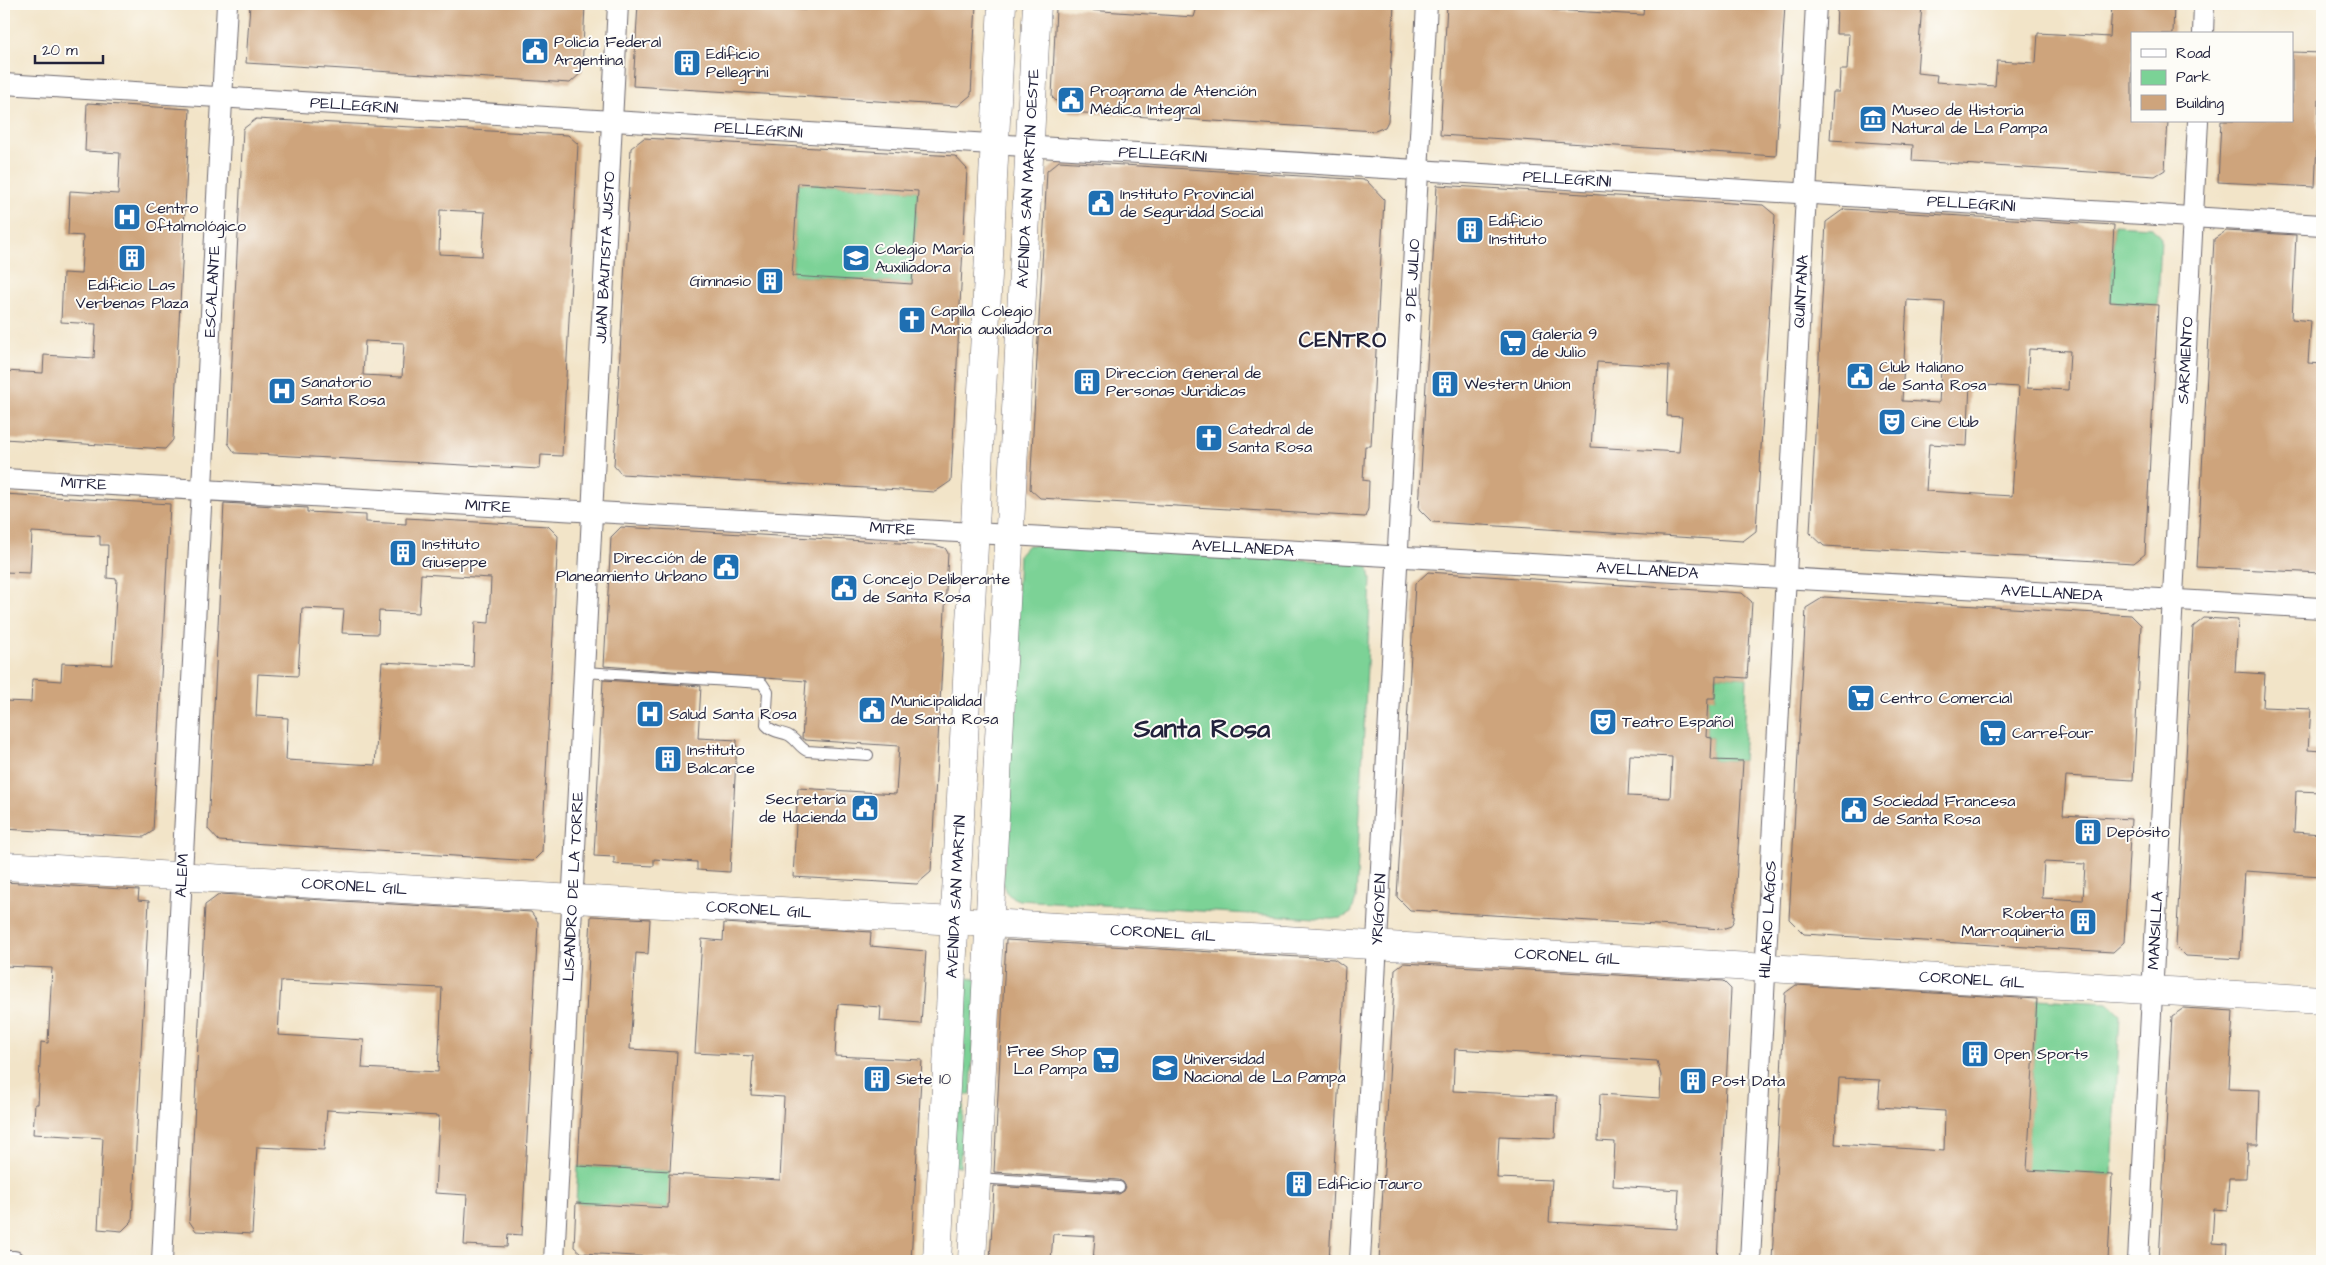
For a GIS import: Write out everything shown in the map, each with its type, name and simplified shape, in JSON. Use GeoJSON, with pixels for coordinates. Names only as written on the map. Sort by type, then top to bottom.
{"type":"FeatureCollection","features":[{"type":"Feature","properties":{"kind":"main road"},"geometry":{"type":"LineString","coordinates":[[974,533],[1002,4]]}},
{"type":"Feature","properties":{"kind":"main road","name":"AVENIDA SAN MARTÍN OESTE"},"geometry":{"type":"LineString","coordinates":[[1009,535],[1037,4]]}},
{"type":"Feature","properties":{"kind":"main road","name":"AVENIDA SAN MARTÍN"},"geometry":{"type":"LineString","coordinates":[[936,1261],[974,533]]}},
{"type":"Feature","properties":{"kind":"main road"},"geometry":{"type":"LineString","coordinates":[[972,1261],[1009,535]]}},
{"type":"Feature","properties":{"kind":"main road"},"geometry":{"type":"LineString","coordinates":[[966,686],[1002,688]]}},
{"type":"Feature","properties":{"kind":"main road"},"geometry":{"type":"LineString","coordinates":[[962,768],[997,770]]}},
{"type":"Feature","properties":{"kind":"main road","name":"CORONEL GIL"},"geometry":{"type":"LineString","coordinates":[[4,866],[2322,1000]]}},
{"type":"Feature","properties":{"kind":"street","name":"ESCALANTE"},"geometry":{"type":"LineString","coordinates":[[202,490],[227,4]]}},
{"type":"Feature","properties":{"kind":"street","name":"JUAN BAUTISTA JUSTO"},"geometry":{"type":"LineString","coordinates":[[592,512],[618,4]]}},
{"type":"Feature","properties":{"kind":"street","name":"9 DE JULIO"},"geometry":{"type":"LineString","coordinates":[[1398,556],[1427,4]]}},
{"type":"Feature","properties":{"kind":"street","name":"QUINTANA"},"geometry":{"type":"LineString","coordinates":[[1786,578],[1816,4]]}},
{"type":"Feature","properties":{"kind":"street"},"geometry":{"type":"LineString","coordinates":[[2203,32],[2204,4]]}},
{"type":"Feature","properties":{"kind":"street","name":"PELLEGRINI"},"geometry":{"type":"LineString","coordinates":[[4,84],[2322,225]]}},
{"type":"Feature","properties":{"kind":"street","name":"SARMIENTO"},"geometry":{"type":"LineString","coordinates":[[2173,599],[2198,122]]}},
{"type":"Feature","properties":{"kind":"street","name":"MITRE"},"geometry":{"type":"LineString","coordinates":[[4,479],[974,533]]}},
{"type":"Feature","properties":{"kind":"street","name":"ALEM"},"geometry":{"type":"LineString","coordinates":[[162,1261],[202,490]]}},
{"type":"Feature","properties":{"kind":"street","name":"LISANDRO DE LA TORRE"},"geometry":{"type":"LineString","coordinates":[[554,1261],[592,512]]}},
{"type":"Feature","properties":{"kind":"street","name":"AVELLANEDA"},"geometry":{"type":"LineString","coordinates":[[974,533],[2322,608]]}},
{"type":"Feature","properties":{"kind":"street","name":"YRIGOYEN"},"geometry":{"type":"LineString","coordinates":[[1360,1261],[1398,556]]}},
{"type":"Feature","properties":{"kind":"street","name":"HILARIO LAGOS"},"geometry":{"type":"LineString","coordinates":[[1750,1261],[1786,578]]}},
{"type":"Feature","properties":{"kind":"street","name":"MANSILLA"},"geometry":{"type":"LineString","coordinates":[[2138,1261],[2173,599]]}},
{"type":"Feature","properties":{"kind":"street"},"geometry":{"type":"LineString","coordinates":[[4,1261],[14,1261]]}},
{"type":"Feature","properties":{"kind":"lane"},"geometry":{"type":"LineString","coordinates":[[584,672],[762,683],[768,692],[766,725],[770,729],[791,736],[801,748],[807,751],[868,755]]}},
{"type":"Feature","properties":{"kind":"lane"},"geometry":{"type":"LineString","coordinates":[[976,1178],[1119,1187]]}},
{"type":"Feature","properties":{"kind":"green space"},"geometry":{"type":"Polygon","coordinates":[[[798,183],[918,191],[912,284],[792,276],[798,183]]]}},
{"type":"Feature","properties":{"kind":"green space"},"geometry":{"type":"Polygon","coordinates":[[[2114,225],[2151,227],[2161,238],[2158,305],[2110,302],[2114,225]]]}},
{"type":"Feature","properties":{"kind":"green space"},"geometry":{"type":"Polygon","coordinates":[[[1028,545],[1365,563],[1369,567],[1371,580],[1356,899],[1351,913],[1342,918],[1332,919],[1019,900],[1007,893],[1003,885],[1019,555],[1028,545]]]}},
{"type":"Feature","properties":{"kind":"green space"},"geometry":{"type":"Polygon","coordinates":[[[1716,676],[1747,678],[1743,761],[1711,760],[1712,738],[1706,737],[1708,698],[1715,698],[1716,676]]]}},
{"type":"Feature","properties":{"kind":"green space"},"geometry":{"type":"Polygon","coordinates":[[[963,977],[977,978],[971,1095],[964,1095],[960,1167],[952,1166],[963,977]]]}},
{"type":"Feature","properties":{"kind":"green space"},"geometry":{"type":"Polygon","coordinates":[[[2037,999],[2108,1003],[2120,1014],[2112,1175],[1994,1169],[2028,1143],[2037,999]]]}},
{"type":"Feature","properties":{"kind":"green space"},"geometry":{"type":"Polygon","coordinates":[[[578,1166],[670,1171],[668,1208],[576,1203],[578,1166]]]}},
{"type":"Feature","properties":{"kind":"building"},"geometry":{"type":"Polygon","coordinates":[[[250,4],[585,4],[582,72],[570,83],[246,63],[250,4]]]}},
{"type":"Feature","properties":{"kind":"building"},"geometry":{"type":"Polygon","coordinates":[[[638,4],[742,4],[741,6],[805,10],[806,4],[976,4],[971,95],[958,106],[633,86],[638,4]]]}},
{"type":"Feature","properties":{"kind":"building"},"geometry":{"type":"Polygon","coordinates":[[[1198,4],[1394,4],[1388,121],[1385,127],[1375,131],[1068,112],[1052,97],[1056,8],[1194,17],[1198,4]]]}},
{"type":"Feature","properties":{"kind":"building"},"geometry":{"type":"Polygon","coordinates":[[[1447,4],[1552,4],[1552,10],[1643,15],[1644,4],[1785,4],[1776,156],[1440,135],[1447,4]]]}},
{"type":"Feature","properties":{"kind":"building"},"geometry":{"type":"Polygon","coordinates":[[[1837,4],[1922,4],[1917,73],[1937,75],[1936,82],[1995,86],[1997,61],[2036,63],[2038,33],[2110,37],[2112,4],[2174,4],[2173,32],[2131,32],[2131,122],[2168,122],[2165,170],[2155,176],[1912,161],[1913,145],[1830,140],[1833,92],[1839,92],[1840,70],[1847,70],[1849,34],[1836,34],[1837,4]]]}},
{"type":"Feature","properties":{"kind":"building"},"geometry":{"type":"Polygon","coordinates":[[[2294,52],[2322,53],[2322,100],[2319,100],[2315,187],[2218,182],[2221,122],[2294,122],[2294,52]]]}},
{"type":"Feature","properties":{"kind":"building"},"geometry":{"type":"Polygon","coordinates":[[[87,103],[190,109],[173,440],[165,449],[4,439],[4,371],[43,373],[44,355],[94,358],[96,324],[61,322],[63,273],[81,274],[83,236],[68,235],[70,191],[118,194],[120,153],[85,151],[87,103]]]}},
{"type":"Feature","properties":{"kind":"building"},"geometry":{"type":"Polygon","coordinates":[[[256,119],[568,135],[578,144],[562,456],[541,455],[540,469],[235,453],[228,443],[243,129],[256,119]],[[440,210],[439,254],[482,256],[485,212],[440,210]],[[365,341],[363,375],[402,377],[404,343],[365,341]]]}},
{"type":"Feature","properties":{"kind":"building"},"geometry":{"type":"Polygon","coordinates":[[[644,138],[955,156],[967,169],[951,481],[935,492],[621,474],[614,466],[631,148],[644,138]],[[798,183],[792,276],[912,284],[918,191],[798,183]]]}},
{"type":"Feature","properties":{"kind":"building"},"geometry":{"type":"Polygon","coordinates":[[[1059,161],[1366,180],[1384,199],[1371,446],[1365,446],[1363,480],[1369,481],[1368,509],[1365,517],[1040,498],[1030,489],[1047,171],[1059,161]]]}},
{"type":"Feature","properties":{"kind":"building"},"geometry":{"type":"Polygon","coordinates":[[[1437,185],[1763,205],[1775,215],[1756,531],[1743,541],[1432,522],[1419,509],[1437,185]],[[1597,362],[1591,447],[1679,452],[1682,417],[1667,416],[1669,366],[1597,362]]]}},
{"type":"Feature","properties":{"kind":"building"},"geometry":{"type":"Polygon","coordinates":[[[1844,209],[2114,225],[2110,302],[2158,305],[2145,554],[2134,563],[1824,546],[1810,533],[1826,222],[1844,209]],[[1907,300],[1902,401],[1939,403],[1945,302],[1907,300]],[[2029,349],[2027,388],[2068,390],[2070,351],[2029,349]],[[1970,384],[1967,446],[1929,444],[1926,491],[2012,496],[2019,387],[1970,384]]]}},
{"type":"Feature","properties":{"kind":"building"},"geometry":{"type":"Polygon","coordinates":[[[2226,231],[2296,235],[2292,319],[2311,321],[2308,363],[2322,364],[2322,573],[2197,567],[2214,239],[2226,231]]]}},
{"type":"Feature","properties":{"kind":"building"},"geometry":{"type":"Polygon","coordinates":[[[4,494],[170,504],[153,831],[144,837],[4,829],[4,701],[31,702],[32,679],[61,681],[62,663],[112,665],[117,579],[107,578],[108,545],[100,545],[100,536],[32,532],[30,573],[4,572],[4,494]]]}},
{"type":"Feature","properties":{"kind":"building"},"geometry":{"type":"Polygon","coordinates":[[[224,503],[307,508],[307,512],[366,515],[366,522],[406,524],[406,518],[548,526],[558,536],[542,852],[533,861],[219,841],[208,829],[224,503]],[[421,574],[419,613],[379,611],[378,634],[342,633],[344,610],[302,608],[298,676],[258,674],[256,716],[288,718],[286,760],[375,765],[382,662],[473,667],[475,622],[489,623],[491,578],[421,574]]]}},
{"type":"Feature","properties":{"kind":"building"},"geometry":{"type":"Polygon","coordinates":[[[621,527],[934,545],[945,548],[948,553],[931,872],[917,884],[793,877],[798,788],[896,794],[899,746],[805,740],[802,738],[806,681],[604,666],[611,537],[621,527]]]}},
{"type":"Feature","properties":{"kind":"building"},"geometry":{"type":"Polygon","coordinates":[[[1428,572],[1742,593],[1752,602],[1747,678],[1716,676],[1715,698],[1708,698],[1706,737],[1712,738],[1711,760],[1743,761],[1734,919],[1731,926],[1722,929],[1410,910],[1397,897],[1415,584],[1428,572]],[[1630,755],[1628,796],[1670,798],[1672,757],[1630,755]]]}},
{"type":"Feature","properties":{"kind":"building"},"geometry":{"type":"Polygon","coordinates":[[[1824,597],[2131,615],[2141,625],[2133,780],[2066,776],[2063,815],[2131,819],[2124,942],[2113,952],[1804,934],[1789,919],[1806,608],[1824,597]],[[2044,862],[2042,898],[2083,900],[2085,864],[2044,862]]]}},
{"type":"Feature","properties":{"kind":"building"},"geometry":{"type":"Polygon","coordinates":[[[2204,618],[2238,620],[2235,672],[2265,674],[2263,707],[2311,709],[2308,750],[2322,751],[2322,792],[2296,791],[2294,832],[2322,834],[2322,876],[2245,871],[2240,959],[2186,956],[2176,946],[2193,627],[2204,618]]]}},
{"type":"Feature","properties":{"kind":"building"},"geometry":{"type":"Polygon","coordinates":[[[603,680],[701,686],[698,738],[737,740],[730,872],[697,870],[697,862],[654,859],[654,866],[614,864],[614,857],[594,856],[603,680]]]}},
{"type":"Feature","properties":{"kind":"building"},"geometry":{"type":"Polygon","coordinates":[[[4,882],[139,890],[138,900],[149,901],[132,1221],[122,1231],[98,1229],[103,1138],[33,1134],[35,1104],[38,1104],[41,1042],[48,1043],[52,968],[4,966],[4,882]]]}},
{"type":"Feature","properties":{"kind":"building"},"geometry":{"type":"Polygon","coordinates":[[[220,894],[531,912],[538,922],[522,1235],[508,1234],[507,1247],[464,1245],[467,1195],[435,1193],[439,1116],[327,1110],[324,1150],[257,1147],[252,1234],[196,1231],[189,1221],[205,905],[220,894]],[[281,981],[278,1035],[364,1040],[362,1068],[438,1072],[442,988],[281,981]]]}},
{"type":"Feature","properties":{"kind":"building"},"geometry":{"type":"Polygon","coordinates":[[[591,916],[650,919],[648,954],[636,953],[630,1049],[677,1052],[670,1171],[578,1166],[591,916]]]}},
{"type":"Feature","properties":{"kind":"building"},"geometry":{"type":"Polygon","coordinates":[[[724,923],[871,932],[870,946],[926,951],[921,1024],[880,1021],[881,1007],[838,1004],[835,1056],[922,1060],[911,1261],[723,1261],[581,1253],[574,1247],[576,1203],[668,1208],[669,1174],[780,1180],[784,1097],[751,1095],[753,1056],[695,1053],[702,939],[723,941],[724,923]]]}},
{"type":"Feature","properties":{"kind":"building"},"geometry":{"type":"Polygon","coordinates":[[[1006,940],[1334,959],[1345,967],[1329,1261],[1093,1261],[1095,1236],[1053,1234],[1051,1261],[990,1261],[994,1186],[1119,1194],[1126,1187],[1119,1180],[994,1172],[1006,940]]]}},
{"type":"Feature","properties":{"kind":"building"},"geometry":{"type":"Polygon","coordinates":[[[1403,963],[1723,981],[1731,989],[1717,1261],[1379,1261],[1395,969],[1403,963]],[[1455,1049],[1453,1091],[1557,1096],[1555,1138],[1499,1136],[1497,1178],[1552,1180],[1549,1222],[1677,1229],[1679,1190],[1613,1186],[1615,1142],[1598,1141],[1600,1094],[1660,1098],[1661,1075],[1657,1061],[1455,1049]]]}},
{"type":"Feature","properties":{"kind":"building"},"geometry":{"type":"Polygon","coordinates":[[[1796,985],[2037,999],[2027,1170],[2112,1175],[2108,1261],[1772,1261],[1785,993],[1796,985]],[[1839,1078],[1835,1144],[1944,1151],[1945,1111],[1878,1107],[1880,1080],[1839,1078]]]}},
{"type":"Feature","properties":{"kind":"building"},"geometry":{"type":"Polygon","coordinates":[[[2184,1008],[2233,1011],[2229,1089],[2260,1090],[2258,1145],[2248,1145],[2246,1178],[2229,1178],[2227,1210],[2214,1209],[2212,1243],[2228,1244],[2227,1261],[2159,1261],[2172,1016],[2184,1008]]]}},
{"type":"Feature","properties":{"kind":"place","name":"Policía Federal Argentina"},"geometry":{"type":"Point","coordinates":[535,51]}},
{"type":"Feature","properties":{"kind":"place","name":"Edificio Pellegrini"},"geometry":{"type":"Point","coordinates":[687,63]}},
{"type":"Feature","properties":{"kind":"place","name":"Programa de Atención Médica Integral"},"geometry":{"type":"Point","coordinates":[1071,100]}},
{"type":"Feature","properties":{"kind":"place","name":"Museo de Historia Natural de La Pampa"},"geometry":{"type":"Point","coordinates":[1873,119]}},
{"type":"Feature","properties":{"kind":"place","name":"Instituto Provincial de Seguridad Social"},"geometry":{"type":"Point","coordinates":[1101,203]}},
{"type":"Feature","properties":{"kind":"place","name":"Centro Oftalmológico"},"geometry":{"type":"Point","coordinates":[127,217]}},
{"type":"Feature","properties":{"kind":"place","name":"Edificio Instituto"},"geometry":{"type":"Point","coordinates":[1470,230]}},
{"type":"Feature","properties":{"kind":"place","name":"Edificio Las Verbenas Plaza"},"geometry":{"type":"Point","coordinates":[132,258]}},
{"type":"Feature","properties":{"kind":"place","name":"Colegio María Auxiliadora"},"geometry":{"type":"Point","coordinates":[856,258]}},
{"type":"Feature","properties":{"kind":"place","name":"Gimnasio"},"geometry":{"type":"Point","coordinates":[770,281]}},
{"type":"Feature","properties":{"kind":"place","name":"Capilla Colegio Maria auxiliadora"},"geometry":{"type":"Point","coordinates":[912,320]}},
{"type":"Feature","properties":{"kind":"place","name":"Galería 9 de Julio"},"geometry":{"type":"Point","coordinates":[1513,343]}},
{"type":"Feature","properties":{"kind":"place","name":"Club Italiano de Santa Rosa"},"geometry":{"type":"Point","coordinates":[1860,376]}},
{"type":"Feature","properties":{"kind":"place","name":"Direccion General de Personas Juridicas"},"geometry":{"type":"Point","coordinates":[1087,382]}},
{"type":"Feature","properties":{"kind":"place","name":"Western Union"},"geometry":{"type":"Point","coordinates":[1445,384]}},
{"type":"Feature","properties":{"kind":"place","name":"Sanatorio Santa Rosa"},"geometry":{"type":"Point","coordinates":[282,391]}},
{"type":"Feature","properties":{"kind":"place","name":"Cine Club"},"geometry":{"type":"Point","coordinates":[1892,422]}},
{"type":"Feature","properties":{"kind":"place","name":"Catedral de Santa Rosa"},"geometry":{"type":"Point","coordinates":[1209,438]}},
{"type":"Feature","properties":{"kind":"place","name":"Instituto Giuseppe"},"geometry":{"type":"Point","coordinates":[403,553]}},
{"type":"Feature","properties":{"kind":"place","name":"Dirección de Planeamiento Urbano"},"geometry":{"type":"Point","coordinates":[726,567]}},
{"type":"Feature","properties":{"kind":"place","name":"Concejo Deliberante de Santa Rosa"},"geometry":{"type":"Point","coordinates":[844,588]}},
{"type":"Feature","properties":{"kind":"place","name":"Centro Comercial"},"geometry":{"type":"Point","coordinates":[1861,698]}},
{"type":"Feature","properties":{"kind":"place","name":"Municipalidad de Santa Rosa"},"geometry":{"type":"Point","coordinates":[872,710]}},
{"type":"Feature","properties":{"kind":"place","name":"Salud Santa Rosa"},"geometry":{"type":"Point","coordinates":[650,714]}},
{"type":"Feature","properties":{"kind":"place","name":"Teatro Español"},"geometry":{"type":"Point","coordinates":[1603,722]}},
{"type":"Feature","properties":{"kind":"place","name":"Carrefour"},"geometry":{"type":"Point","coordinates":[1993,733]}},
{"type":"Feature","properties":{"kind":"place","name":"Instituto Balcarce"},"geometry":{"type":"Point","coordinates":[668,759]}},
{"type":"Feature","properties":{"kind":"place","name":"Secretaría de Hacienda"},"geometry":{"type":"Point","coordinates":[865,808]}},
{"type":"Feature","properties":{"kind":"place","name":"Sociedad Francesa de Santa Rosa"},"geometry":{"type":"Point","coordinates":[1854,810]}},
{"type":"Feature","properties":{"kind":"place","name":"Depósito"},"geometry":{"type":"Point","coordinates":[2088,832]}},
{"type":"Feature","properties":{"kind":"place","name":"Roberta Marroquineria"},"geometry":{"type":"Point","coordinates":[2083,922]}},
{"type":"Feature","properties":{"kind":"place","name":"Open Sports"},"geometry":{"type":"Point","coordinates":[1975,1054]}},
{"type":"Feature","properties":{"kind":"place","name":"Free Shop La Pampa"},"geometry":{"type":"Point","coordinates":[1106,1060]}},
{"type":"Feature","properties":{"kind":"place","name":"Universidad Nacional de La Pampa"},"geometry":{"type":"Point","coordinates":[1165,1068]}},
{"type":"Feature","properties":{"kind":"place","name":"Siete 10"},"geometry":{"type":"Point","coordinates":[877,1079]}},
{"type":"Feature","properties":{"kind":"place","name":"Post Data"},"geometry":{"type":"Point","coordinates":[1693,1081]}},
{"type":"Feature","properties":{"kind":"place","name":"Edificio Tauro"},"geometry":{"type":"Point","coordinates":[1299,1184]}},
{"type":"Feature","properties":{"kind":"district","name":"CENTRO"},"geometry":{"type":"Point","coordinates":[1343,340]}},
{"type":"Feature","properties":{"kind":"district","name":"Santa Rosa"},"geometry":{"type":"Point","coordinates":[1202,729]}}]}
